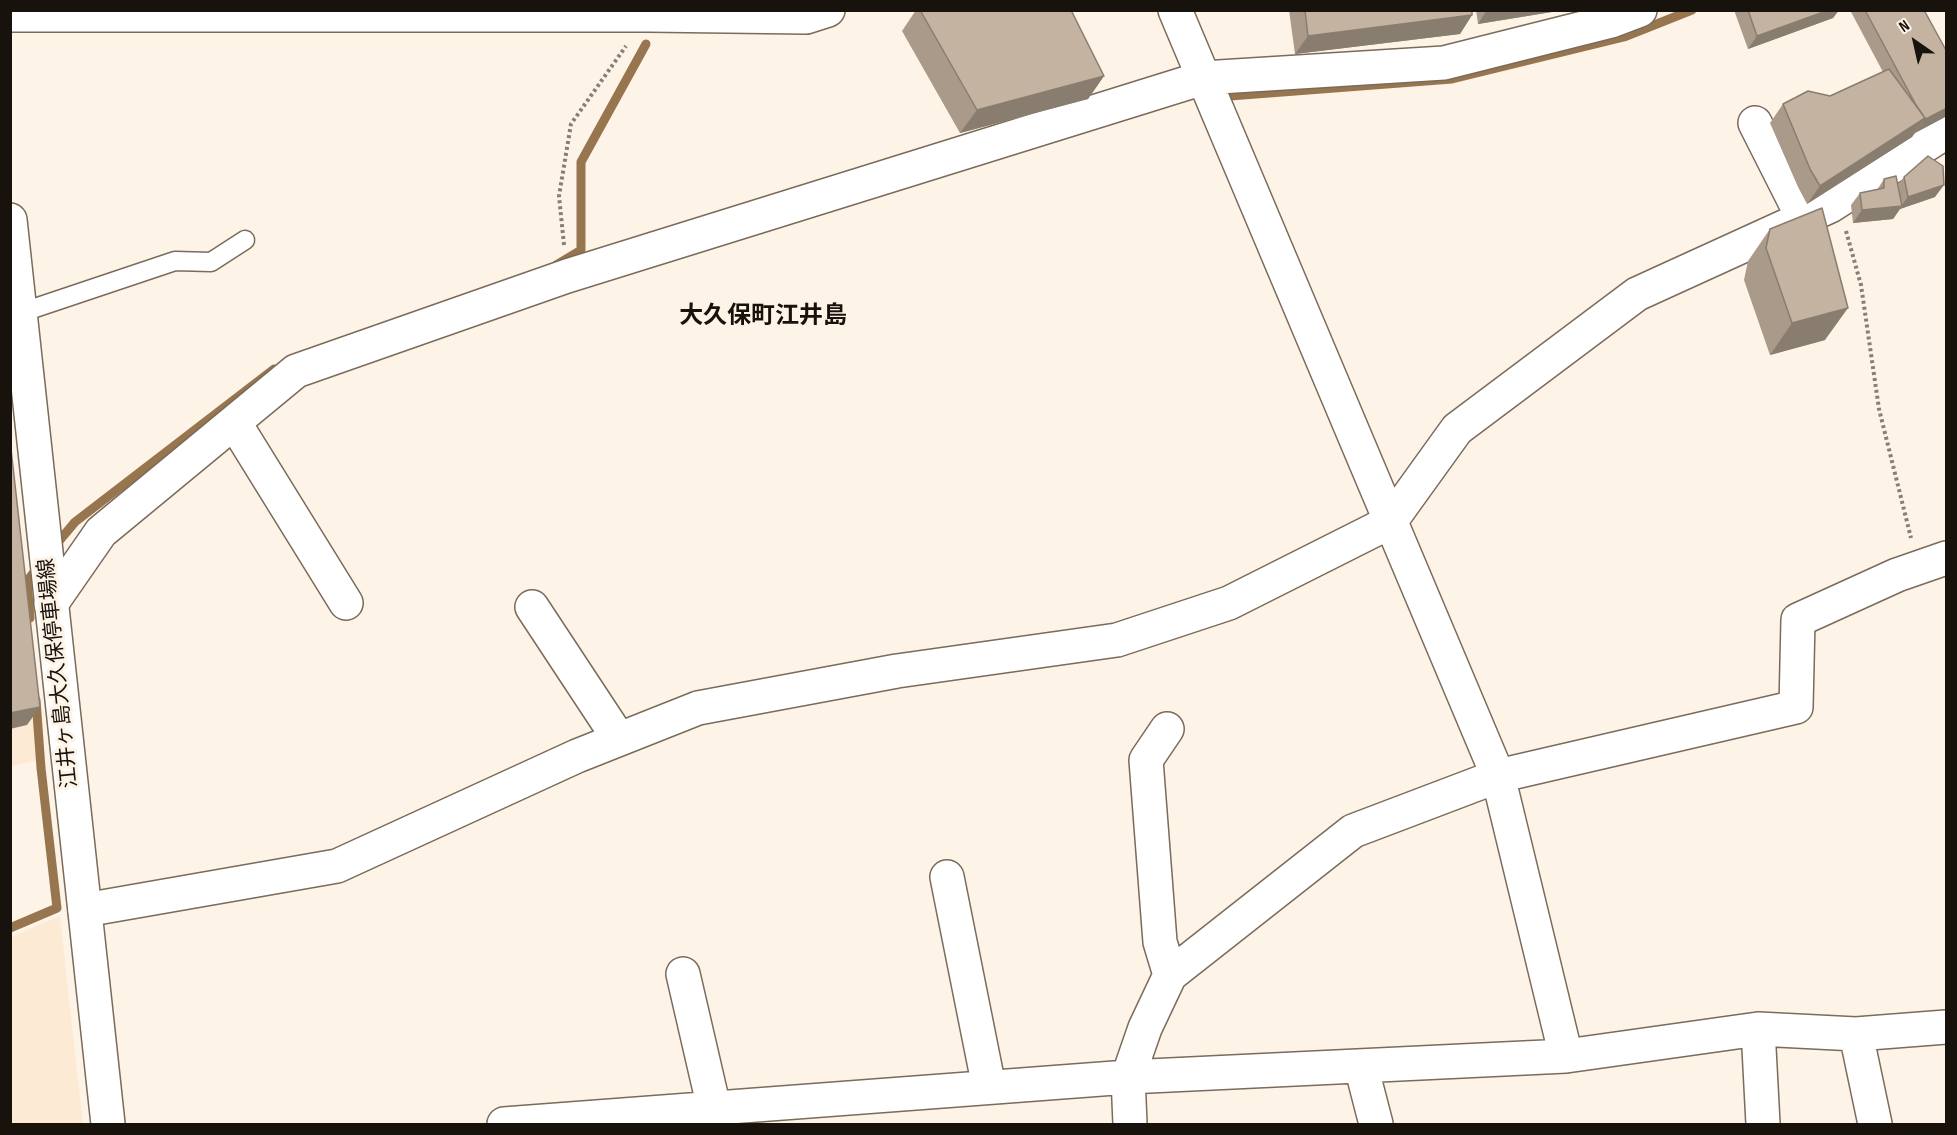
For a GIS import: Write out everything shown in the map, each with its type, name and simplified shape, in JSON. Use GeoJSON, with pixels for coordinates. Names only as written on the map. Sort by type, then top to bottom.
{"type":"FeatureCollection","features":[{"type":"Feature","properties":{"kind":"street"},"geometry":{"type":"LineString","coordinates":[[10,15],[806,17],[828,10]]}},
{"type":"Feature","properties":{"kind":"street"},"geometry":{"type":"LineString","coordinates":[[1175,10],[1498,776],[1566,1056]]}},
{"type":"Feature","properties":{"kind":"street"},"geometry":{"type":"LineString","coordinates":[[51,604],[101,532],[296,371],[567,276],[1203,78],[1444,63],[1611,21],[1640,10]]}},
{"type":"Feature","properties":{"kind":"street"},"geometry":{"type":"LineString","coordinates":[[1755,123],[1816,212]]}},
{"type":"Feature","properties":{"kind":"street"},"geometry":{"type":"LineString","coordinates":[[85,910],[337,866],[577,756],[698,708],[897,671],[1117,640],[1229,603],[1390,522],[1457,429],[1637,294],[1816,212],[1947,132]]}},
{"type":"Feature","properties":{"kind":"street","name":"江井ヶ島大久保停車場線"},"geometry":{"type":"LineString","coordinates":[[10,220],[108,1125]]}},
{"type":"Feature","properties":{"kind":"street"},"geometry":{"type":"LineString","coordinates":[[234,422],[346,603]]}},
{"type":"Feature","properties":{"kind":"street"},"geometry":{"type":"LineString","coordinates":[[1130,1125],[1128,1077],[1145,1028],[1170,975],[1353,831],[1498,776],[1796,707],[1797,620],[1897,575],[1933,563]]}},
{"type":"Feature","properties":{"kind":"street"},"geometry":{"type":"LineString","coordinates":[[532,608],[619,739]]}},
{"type":"Feature","properties":{"kind":"street"},"geometry":{"type":"LineString","coordinates":[[1167,729],[1146,760],[1160,942],[1170,975]]}},
{"type":"Feature","properties":{"kind":"street"},"geometry":{"type":"LineString","coordinates":[[947,877],[989,1088]]}},
{"type":"Feature","properties":{"kind":"street"},"geometry":{"type":"LineString","coordinates":[[683,974],[731,1113]]}},
{"type":"Feature","properties":{"kind":"street"},"geometry":{"type":"LineString","coordinates":[[504,1125],[731,1113],[1128,1077],[1566,1056],[1758,1029],[1856,1034],[1947,1027]]}},
{"type":"Feature","properties":{"kind":"street"},"geometry":{"type":"LineString","coordinates":[[1758,1029],[1763,1125]]}},
{"type":"Feature","properties":{"kind":"street"},"geometry":{"type":"LineString","coordinates":[[1856,1034],[1875,1125]]}},
{"type":"Feature","properties":{"kind":"street"},"geometry":{"type":"LineString","coordinates":[[1361,1066],[1376,1125]]}},
{"type":"Feature","properties":{"kind":"lane"},"geometry":{"type":"LineString","coordinates":[[20,313],[175,261],[211,262],[245,240]]}},
{"type":"Feature","properties":{"kind":"path"},"geometry":{"type":"LineString","coordinates":[[567,276],[559,196],[571,124],[648,15]]}},
{"type":"Feature","properties":{"kind":"path"},"geometry":{"type":"LineString","coordinates":[[1816,212],[1845,225],[1861,285],[1879,409],[1933,563]]}},
{"type":"Feature","properties":{"kind":"shaded area"},"geometry":{"type":"Polygon","coordinates":[[[10,529],[38,760],[11,766],[10,766],[10,529]]]}},
{"type":"Feature","properties":{"kind":"shaded area"},"geometry":{"type":"Polygon","coordinates":[[[60,916],[83,1124],[11,1124],[11,937],[60,916]]]}},
{"type":"Feature","properties":{"kind":"building"},"geometry":{"type":"Polygon","coordinates":[[[920,10],[1071,10],[1104,76],[977,110],[920,10]]]}},
{"type":"Feature","properties":{"kind":"building"},"geometry":{"type":"Polygon","coordinates":[[[1305,10],[1472,10],[1472,15],[1308,36],[1305,10]]]}},
{"type":"Feature","properties":{"kind":"building"},"geometry":{"type":"Polygon","coordinates":[[[1748,10],[1829,10],[1757,36],[1748,10]]]}},
{"type":"Feature","properties":{"kind":"building"},"geometry":{"type":"Polygon","coordinates":[[[1865,10],[1924,10],[1947,52],[1947,108],[1924,120],[1925,118],[1865,10]]]}},
{"type":"Feature","properties":{"kind":"building"},"geometry":{"type":"Polygon","coordinates":[[[1889,69],[1925,118],[1820,186],[1810,169],[1783,104],[1808,91],[1830,96],[1889,69]]]}},
{"type":"Feature","properties":{"kind":"building"},"geometry":{"type":"Polygon","coordinates":[[[1928,156],[1943,166],[1944,185],[1908,197],[1904,177],[1928,156]]]}},
{"type":"Feature","properties":{"kind":"building"},"geometry":{"type":"Polygon","coordinates":[[[1896,176],[1902,206],[1862,210],[1860,193],[1884,188],[1884,179],[1896,176]]]}},
{"type":"Feature","properties":{"kind":"building"},"geometry":{"type":"Polygon","coordinates":[[[1822,208],[1848,308],[1792,323],[1766,248],[1770,229],[1822,208]]]}},
{"type":"Feature","properties":{"kind":"building"},"geometry":{"type":"Polygon","coordinates":[[[10,440],[40,707],[10,713],[10,440]]]}},
{"type":"Feature","properties":{"kind":"waterway"},"geometry":{"type":"LineString","coordinates":[[1217,97],[1452,79],[1624,37],[1692,10]]}},
{"type":"Feature","properties":{"kind":"waterway"},"geometry":{"type":"LineString","coordinates":[[556,265],[581,250],[581,162],[646,44]]}},
{"type":"Feature","properties":{"kind":"waterway"},"geometry":{"type":"LineString","coordinates":[[54,547],[75,522],[274,369]]}},
{"type":"Feature","properties":{"kind":"waterway"},"geometry":{"type":"LineString","coordinates":[[30,618],[27,581],[38,567]]}},
{"type":"Feature","properties":{"kind":"waterway"},"geometry":{"type":"LineString","coordinates":[[10,928],[57,908],[41,768],[36,700]]}},
{"type":"Feature","properties":{"kind":"district","name":"大久保町江井島"},"geometry":{"type":"Point","coordinates":[763,317]}}]}
